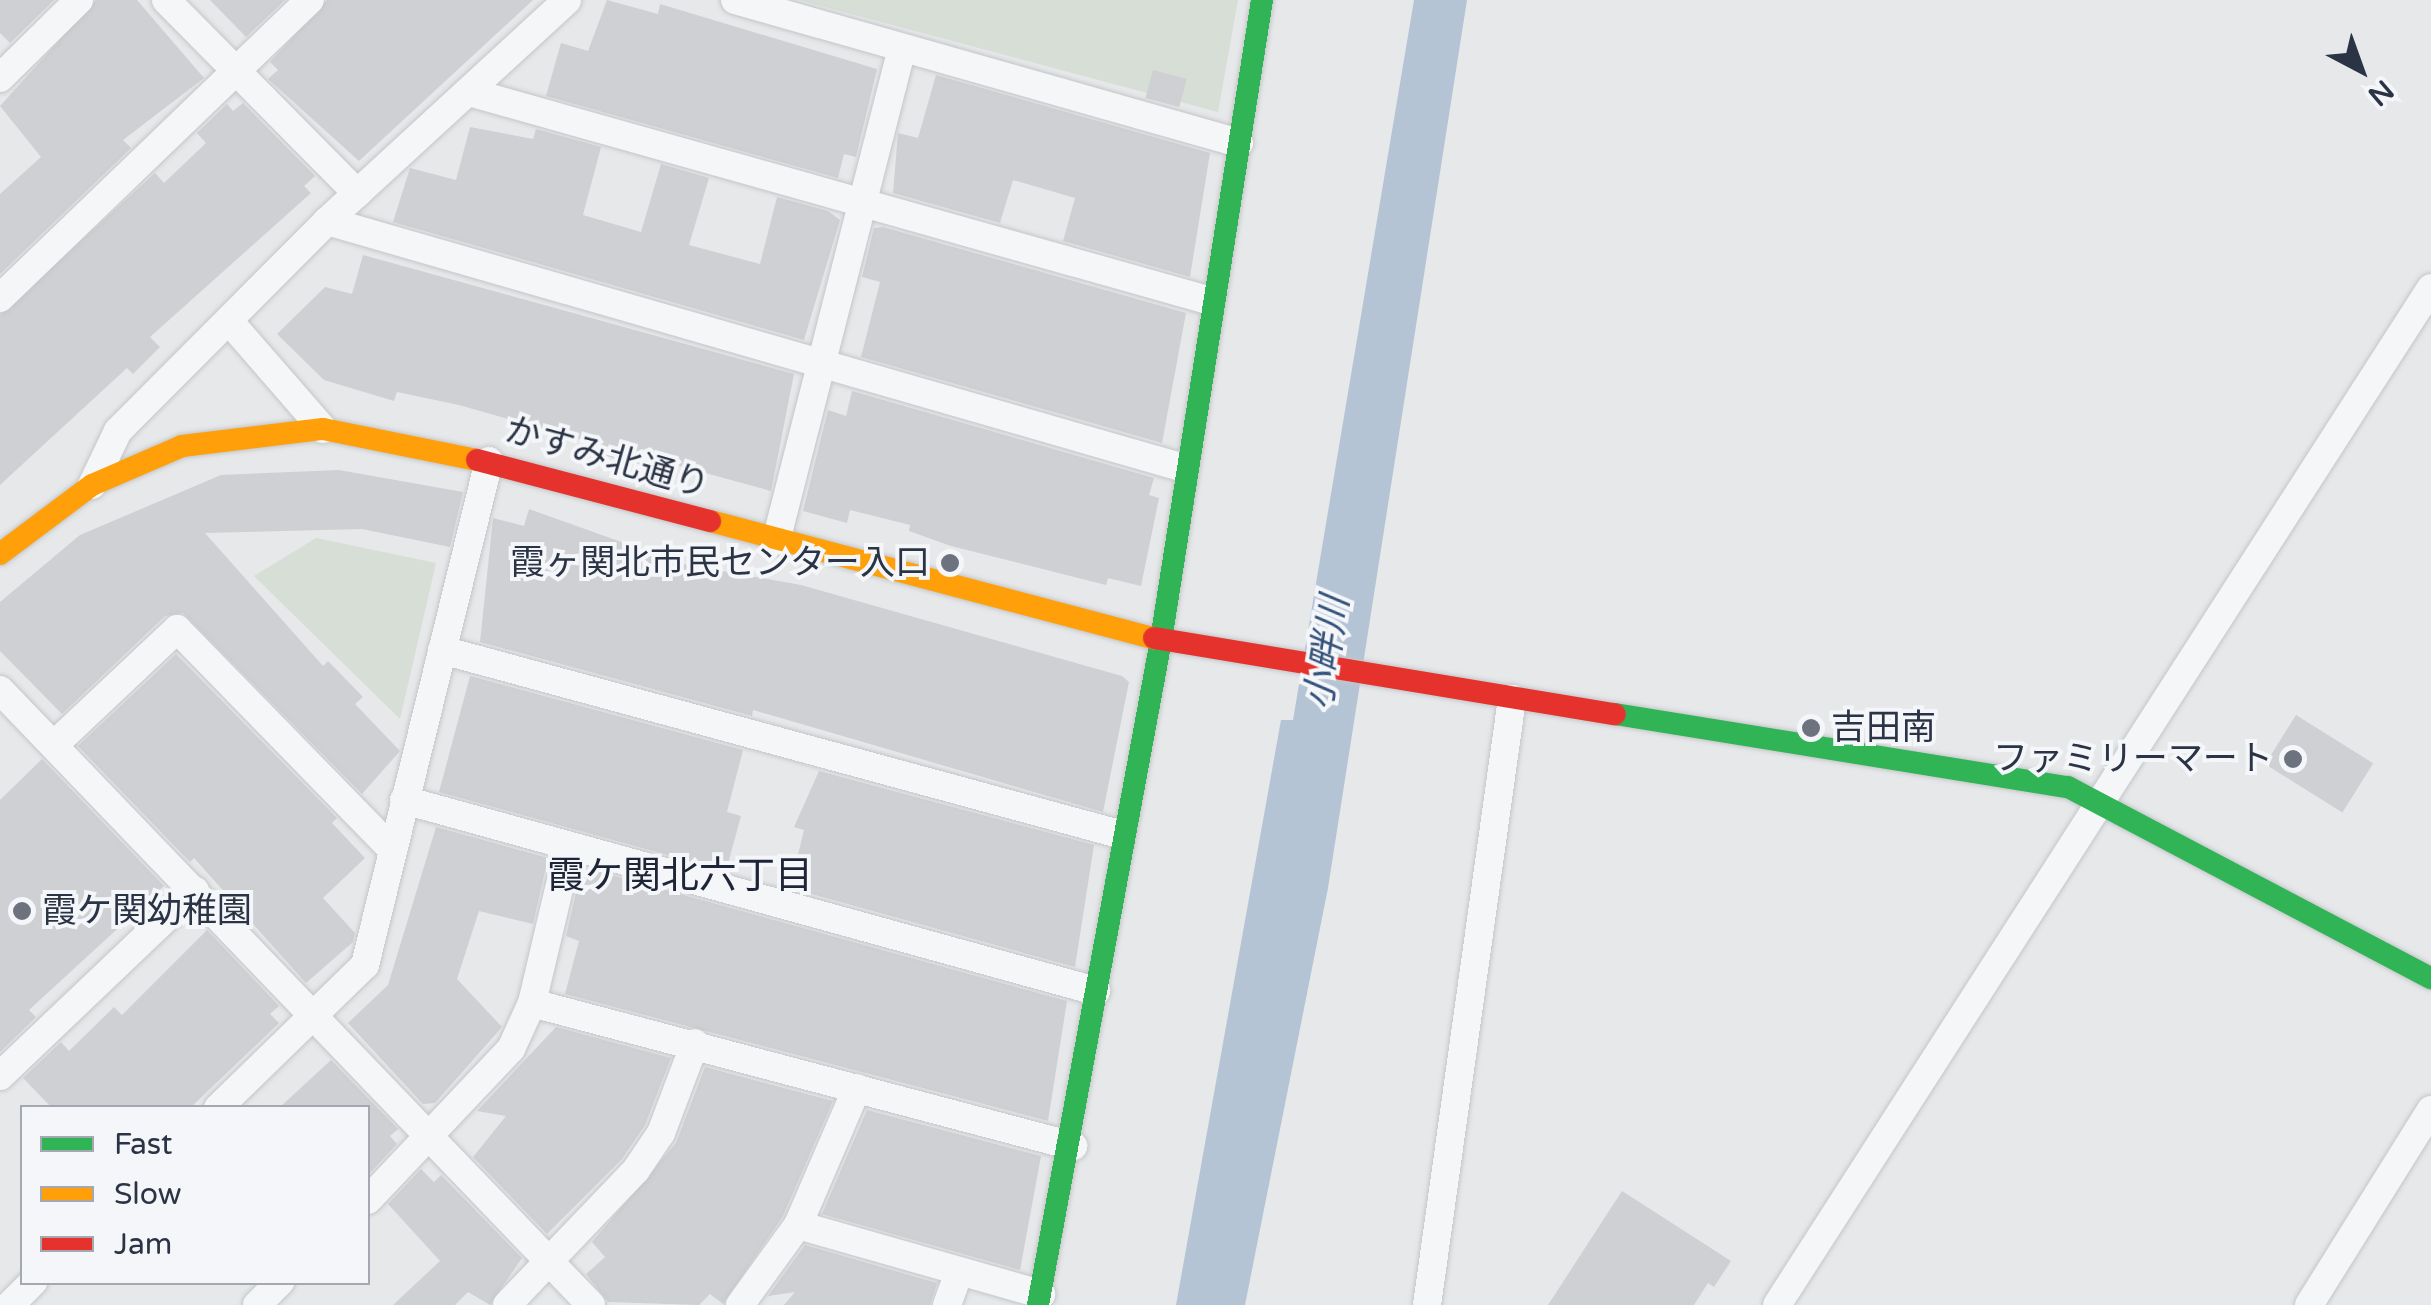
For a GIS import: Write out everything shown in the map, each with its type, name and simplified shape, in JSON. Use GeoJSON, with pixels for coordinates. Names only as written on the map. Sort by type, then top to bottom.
{"type":"FeatureCollection","features":[{"type":"Feature","properties":{"kind":"street"},"geometry":{"type":"LineString","coordinates":[[0,78],[79,0]]}},
{"type":"Feature","properties":{"kind":"street"},"geometry":{"type":"LineString","coordinates":[[166,0],[357,193]]}},
{"type":"Feature","properties":{"kind":"street"},"geometry":{"type":"LineString","coordinates":[[0,298],[310,0]]}},
{"type":"Feature","properties":{"kind":"street"},"geometry":{"type":"LineString","coordinates":[[92,485],[118,432],[326,221],[568,0]]}},
{"type":"Feature","properties":{"kind":"street"},"geometry":{"type":"LineString","coordinates":[[735,0],[1239,143]]}},
{"type":"Feature","properties":{"kind":"street"},"geometry":{"type":"LineString","coordinates":[[798,1225],[1039,1300],[1073,1146],[1119,834],[1160,640],[1184,468],[1262,0]]}},
{"type":"Feature","properties":{"kind":"street"},"geometry":{"type":"LineString","coordinates":[[776,541],[902,48]]}},
{"type":"Feature","properties":{"kind":"street"},"geometry":{"type":"LineString","coordinates":[[469,92],[1211,301]]}},
{"type":"Feature","properties":{"kind":"street"},"geometry":{"type":"LineString","coordinates":[[326,221],[1184,468]]}},
{"type":"Feature","properties":{"kind":"street"},"geometry":{"type":"LineString","coordinates":[[1777,1305],[2431,288]]}},
{"type":"Feature","properties":{"kind":"street"},"geometry":{"type":"LineString","coordinates":[[229,320],[323,429]]}},
{"type":"Feature","properties":{"kind":"street","name":"かすみ北通り"},"geometry":{"type":"LineString","coordinates":[[0,554],[92,485],[182,446],[323,429],[489,461],[776,541],[1160,640],[2068,786],[2431,978]]}},
{"type":"Feature","properties":{"kind":"street"},"geometry":{"type":"LineString","coordinates":[[221,1105],[366,965],[389,846],[489,461]]}},
{"type":"Feature","properties":{"kind":"street"},"geometry":{"type":"LineString","coordinates":[[54,745],[177,629],[389,846]]}},
{"type":"Feature","properties":{"kind":"street"},"geometry":{"type":"LineString","coordinates":[[442,650],[1119,834]]}},
{"type":"Feature","properties":{"kind":"street"},"geometry":{"type":"LineString","coordinates":[[0,690],[435,1137],[591,1305]]}},
{"type":"Feature","properties":{"kind":"street"},"geometry":{"type":"LineString","coordinates":[[1428,1305],[1503,698]]}},
{"type":"Feature","properties":{"kind":"street"},"geometry":{"type":"LineString","coordinates":[[404,800],[568,851],[1096,991]]}},
{"type":"Feature","properties":{"kind":"street"},"geometry":{"type":"LineString","coordinates":[[370,1198],[435,1137],[511,1050],[532,1002],[568,851]]}},
{"type":"Feature","properties":{"kind":"street"},"geometry":{"type":"LineString","coordinates":[[0,1076],[194,890]]}},
{"type":"Feature","properties":{"kind":"street"},"geometry":{"type":"LineString","coordinates":[[532,1002],[1073,1146]]}},
{"type":"Feature","properties":{"kind":"street"},"geometry":{"type":"LineString","coordinates":[[507,1305],[551,1263],[661,1133],[695,1043]]}},
{"type":"Feature","properties":{"kind":"street"},"geometry":{"type":"LineString","coordinates":[[740,1305],[798,1225],[856,1088]]}},
{"type":"Feature","properties":{"kind":"street"},"geometry":{"type":"LineString","coordinates":[[2309,1305],[2431,1110]]}},
{"type":"Feature","properties":{"kind":"street"},"geometry":{"type":"LineString","coordinates":[[947,1305],[958,1275]]}},
{"type":"Feature","properties":{"kind":"street"},"geometry":{"type":"LineString","coordinates":[[10,1305],[30,1285]]}},
{"type":"Feature","properties":{"kind":"street"},"geometry":{"type":"LineString","coordinates":[[256,1305],[277,1285]]}},
{"type":"Feature","properties":{"kind":"shaded area"},"geometry":{"type":"Polygon","coordinates":[[[799,0],[1238,0],[1218,112],[799,0]]]}},
{"type":"Feature","properties":{"kind":"shaded area"},"geometry":{"type":"Polygon","coordinates":[[[316,538],[436,563],[400,719],[254,576],[316,538]]]}},
{"type":"Feature","properties":{"kind":"water","name":"小畔川"},"geometry":{"type":"Polygon","coordinates":[[[1414,0],[1467,0],[1328,888],[1245,1305],[1176,1305],[1281,720],[1293,720],[1414,0]]]}},
{"type":"Feature","properties":{"kind":"building"},"geometry":{"type":"Polygon","coordinates":[[[0,0],[54,0],[10,43],[0,33],[0,0]]]}},
{"type":"Feature","properties":{"kind":"building"},"geometry":{"type":"Polygon","coordinates":[[[96,0],[137,0],[204,78],[123,140],[131,148],[0,274],[0,194],[41,157],[0,106],[96,0]]]}},
{"type":"Feature","properties":{"kind":"building"},"geometry":{"type":"Polygon","coordinates":[[[210,0],[285,0],[246,37],[210,0]]]}},
{"type":"Feature","properties":{"kind":"building"},"geometry":{"type":"Polygon","coordinates":[[[327,0],[533,0],[359,161],[268,79],[278,70],[270,62],[327,0]]]}},
{"type":"Feature","properties":{"kind":"building"},"geometry":{"type":"Polygon","coordinates":[[[607,0],[658,14],[660,4],[877,69],[856,157],[844,154],[838,178],[546,96],[561,43],[588,51],[607,0]]]}},
{"type":"Feature","properties":{"kind":"building"},"geometry":{"type":"Polygon","coordinates":[[[1153,70],[1187,79],[1179,107],[1145,98],[1153,70]]]}},
{"type":"Feature","properties":{"kind":"building"},"geometry":{"type":"Polygon","coordinates":[[[936,75],[1210,153],[1190,277],[1063,241],[1075,198],[1013,180],[1000,223],[893,193],[898,133],[918,138],[936,75]]]}},
{"type":"Feature","properties":{"kind":"building"},"geometry":{"type":"Polygon","coordinates":[[[243,103],[315,176],[304,186],[311,193],[150,337],[160,347],[133,374],[127,368],[0,485],[0,315],[155,173],[164,183],[206,143],[197,133],[227,104],[233,111],[243,103]]]}},
{"type":"Feature","properties":{"kind":"building"},"geometry":{"type":"Polygon","coordinates":[[[470,127],[533,139],[536,129],[601,147],[583,215],[641,232],[661,164],[709,178],[689,245],[760,264],[777,197],[828,211],[840,220],[804,340],[393,222],[410,168],[456,180],[470,127]]]}},
{"type":"Feature","properties":{"kind":"building"},"geometry":{"type":"Polygon","coordinates":[[[883,227],[1186,313],[1162,443],[861,357],[880,282],[862,277],[874,228],[883,227]]]}},
{"type":"Feature","properties":{"kind":"building"},"geometry":{"type":"Polygon","coordinates":[[[363,255],[794,374],[771,491],[647,457],[645,466],[587,451],[590,442],[459,405],[397,392],[394,401],[324,380],[277,334],[325,287],[352,294],[363,255]]]}},
{"type":"Feature","properties":{"kind":"building"},"geometry":{"type":"Polygon","coordinates":[[[852,391],[1154,478],[1149,495],[1159,498],[1141,586],[1108,578],[1106,585],[951,546],[909,531],[910,525],[850,510],[847,523],[803,511],[828,410],[846,416],[852,391]]]}},
{"type":"Feature","properties":{"kind":"building"},"geometry":{"type":"Polygon","coordinates":[[[339,470],[463,492],[450,547],[362,529],[205,533],[323,666],[328,661],[363,697],[355,704],[400,751],[362,794],[183,613],[165,616],[62,714],[0,651],[0,602],[80,535],[221,475],[339,470]]]}},
{"type":"Feature","properties":{"kind":"building"},"geometry":{"type":"Polygon","coordinates":[[[529,509],[683,564],[801,585],[1122,676],[1129,682],[1103,812],[753,710],[752,716],[480,642],[493,518],[524,526],[529,509]]]}},
{"type":"Feature","properties":{"kind":"building"},"geometry":{"type":"Polygon","coordinates":[[[176,654],[337,818],[332,823],[365,858],[323,898],[355,933],[353,942],[306,983],[194,858],[190,862],[78,746],[176,654]]]}},
{"type":"Feature","properties":{"kind":"building"},"geometry":{"type":"Polygon","coordinates":[[[470,676],[743,750],[727,812],[741,816],[726,871],[439,792],[470,676]]]}},
{"type":"Feature","properties":{"kind":"building"},"geometry":{"type":"Polygon","coordinates":[[[2296,715],[2373,763],[2342,812],[2265,764],[2296,715]]]}},
{"type":"Feature","properties":{"kind":"building"},"geometry":{"type":"Polygon","coordinates":[[[42,759],[164,886],[29,1010],[36,1017],[0,1052],[0,800],[42,759]]]}},
{"type":"Feature","properties":{"kind":"building"},"geometry":{"type":"Polygon","coordinates":[[[819,771],[1094,845],[1075,967],[790,888],[804,830],[794,827],[819,771]]]}},
{"type":"Feature","properties":{"kind":"building"},"geometry":{"type":"Polygon","coordinates":[[[436,827],[548,858],[533,924],[479,911],[457,979],[502,1027],[435,1103],[423,1104],[348,1023],[388,985],[436,827]]]}},
{"type":"Feature","properties":{"kind":"building"},"geometry":{"type":"Polygon","coordinates":[[[582,867],[1067,1001],[1048,1121],[565,994],[579,941],[566,936],[582,867]]]}},
{"type":"Feature","properties":{"kind":"building"},"geometry":{"type":"Polygon","coordinates":[[[207,930],[279,1006],[270,1014],[279,1023],[193,1105],[49,1105],[23,1078],[61,1042],[69,1051],[114,1007],[122,1015],[207,930]]]}},
{"type":"Feature","properties":{"kind":"building"},"geometry":{"type":"Polygon","coordinates":[[[556,1027],[671,1058],[645,1125],[622,1159],[547,1234],[473,1157],[506,1116],[477,1111],[556,1027]]]}},
{"type":"Feature","properties":{"kind":"building"},"geometry":{"type":"Polygon","coordinates":[[[331,1060],[398,1129],[390,1136],[397,1144],[370,1173],[370,1105],[282,1105],[331,1060]]]}},
{"type":"Feature","properties":{"kind":"building"},"geometry":{"type":"Polygon","coordinates":[[[705,1067],[833,1101],[783,1216],[723,1304],[710,1294],[699,1305],[608,1302],[586,1274],[605,1257],[592,1242],[676,1143],[705,1067]]]}},
{"type":"Feature","properties":{"kind":"building"},"geometry":{"type":"Polygon","coordinates":[[[867,1110],[1041,1156],[1020,1270],[822,1214],[867,1110]]]}},
{"type":"Feature","properties":{"kind":"building"},"geometry":{"type":"Polygon","coordinates":[[[421,1169],[434,1182],[441,1175],[522,1258],[490,1305],[468,1292],[455,1305],[393,1305],[440,1261],[388,1204],[421,1169]]]}},
{"type":"Feature","properties":{"kind":"building"},"geometry":{"type":"Polygon","coordinates":[[[1622,1191],[1731,1261],[1714,1287],[1708,1283],[1694,1305],[1548,1305],[1622,1191]]]}},
{"type":"Feature","properties":{"kind":"building"},"geometry":{"type":"Polygon","coordinates":[[[805,1245],[937,1283],[930,1305],[784,1305],[795,1292],[768,1296],[805,1245]]]}},
{"type":"Feature","properties":{"kind":"traffic: fast"},"geometry":{"type":"LineString","coordinates":[[1038,1305],[1161,640],[1262,0]]}},
{"type":"Feature","properties":{"kind":"traffic: fast"},"geometry":{"type":"LineString","coordinates":[[1615,714],[2068,787],[2431,978]]}},
{"type":"Feature","properties":{"kind":"traffic: slow"},"geometry":{"type":"LineString","coordinates":[[0,554],[92,485],[182,446],[323,429],[477,460]]}},
{"type":"Feature","properties":{"kind":"traffic: slow"},"geometry":{"type":"LineString","coordinates":[[710,521],[1154,638]]}},
{"type":"Feature","properties":{"kind":"traffic: jam"},"geometry":{"type":"LineString","coordinates":[[477,460],[710,521]]}},
{"type":"Feature","properties":{"kind":"traffic: jam"},"geometry":{"type":"LineString","coordinates":[[1154,638],[1615,714]]}},
{"type":"Feature","properties":{"kind":"place","name":"霞ヶ関北市民センター入口"},"geometry":{"type":"Point","coordinates":[950,563]}},
{"type":"Feature","properties":{"kind":"place","name":"吉田南"},"geometry":{"type":"Point","coordinates":[1811,728]}},
{"type":"Feature","properties":{"kind":"place","name":"ファミリーマート"},"geometry":{"type":"Point","coordinates":[2293,759]}},
{"type":"Feature","properties":{"kind":"place","name":"霞ケ関幼稚園"},"geometry":{"type":"Point","coordinates":[22,911]}},
{"type":"Feature","properties":{"kind":"district","name":"霞ケ関北六丁目"},"geometry":{"type":"Point","coordinates":[680,877]}}]}
